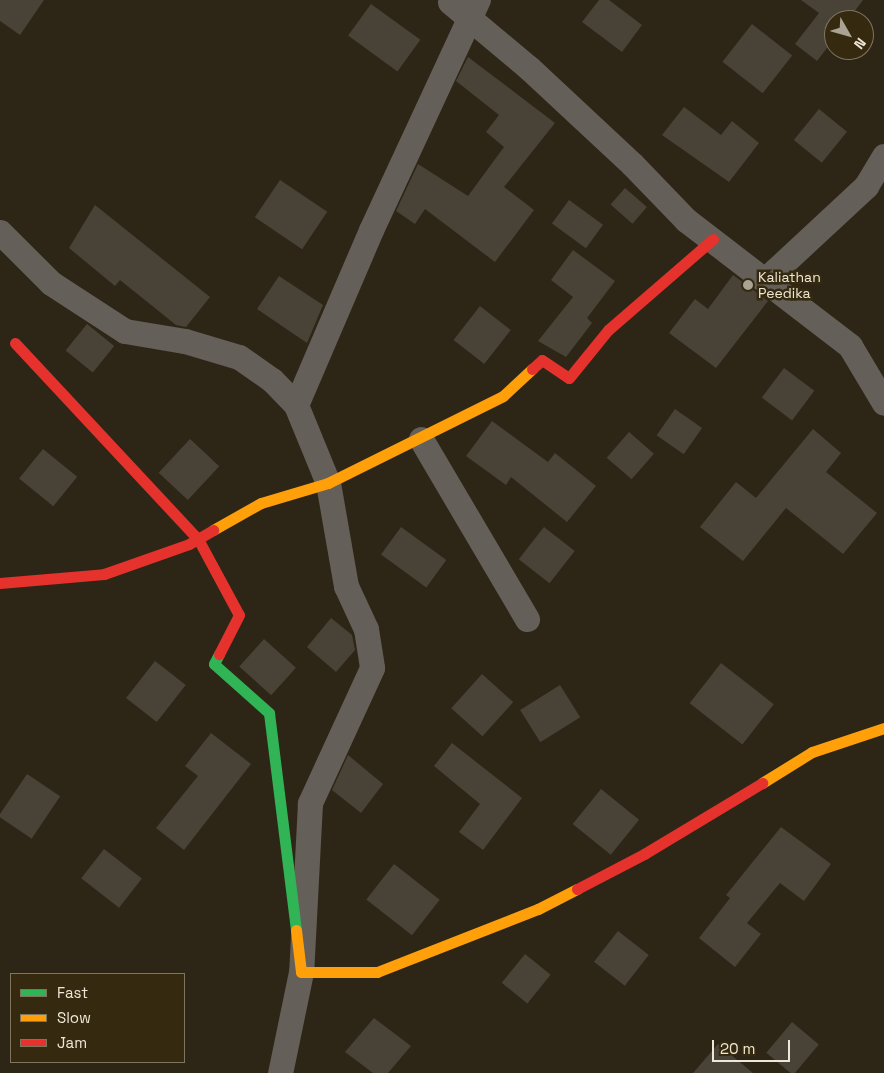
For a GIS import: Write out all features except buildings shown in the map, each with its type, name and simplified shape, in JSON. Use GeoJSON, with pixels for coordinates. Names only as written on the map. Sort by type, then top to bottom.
{"type":"FeatureCollection","features":[{"type":"Feature","properties":{"kind":"street"},"geometry":{"type":"LineString","coordinates":[[450,2],[474,10],[529,68],[632,164],[686,220],[766,279],[850,346],[884,403]]}},
{"type":"Feature","properties":{"kind":"street"},"geometry":{"type":"LineString","coordinates":[[296,405],[371,230],[474,10]]}},
{"type":"Feature","properties":{"kind":"street"},"geometry":{"type":"LineString","coordinates":[[766,279],[866,186],[884,156]]}},
{"type":"Feature","properties":{"kind":"street"},"geometry":{"type":"LineString","coordinates":[[0,232],[51,283],[125,331],[185,341],[239,357],[272,380],[296,405],[328,483],[346,586],[366,629],[372,668],[310,803],[301,972],[288,1067]]}},
{"type":"Feature","properties":{"kind":"street"},"geometry":{"type":"LineString","coordinates":[[0,583],[104,574],[198,539],[261,503],[328,483],[421,439],[503,396],[542,360],[569,378],[608,330],[712,239]]}},
{"type":"Feature","properties":{"kind":"street"},"geometry":{"type":"LineString","coordinates":[[15,343],[198,539],[238,615],[214,664],[269,713],[301,972]]}},
{"type":"Feature","properties":{"kind":"street"},"geometry":{"type":"LineString","coordinates":[[421,439],[527,619]]}},
{"type":"Feature","properties":{"kind":"street"},"geometry":{"type":"LineString","coordinates":[[301,972],[377,972],[538,909],[644,854],[812,752],[884,728]]}},
{"type":"Feature","properties":{"kind":"traffic: fast"},"geometry":{"type":"LineString","coordinates":[[219,654],[214,664],[269,713],[296,930]]}},
{"type":"Feature","properties":{"kind":"traffic: slow"},"geometry":{"type":"LineString","coordinates":[[213,530],[261,503],[328,483],[503,396],[532,369]]}},
{"type":"Feature","properties":{"kind":"traffic: slow"},"geometry":{"type":"LineString","coordinates":[[762,783],[812,752],[884,728]]}},
{"type":"Feature","properties":{"kind":"traffic: slow"},"geometry":{"type":"LineString","coordinates":[[296,930],[301,972],[377,972],[538,909],[577,889]]}},
{"type":"Feature","properties":{"kind":"traffic: jam"},"geometry":{"type":"LineString","coordinates":[[532,369],[542,360],[569,378],[608,330],[713,239]]}},
{"type":"Feature","properties":{"kind":"traffic: jam"},"geometry":{"type":"LineString","coordinates":[[15,343],[198,539],[239,615],[219,654]]}},
{"type":"Feature","properties":{"kind":"traffic: jam"},"geometry":{"type":"LineString","coordinates":[[0,583],[104,574],[189,544],[213,530]]}},
{"type":"Feature","properties":{"kind":"traffic: jam"},"geometry":{"type":"LineString","coordinates":[[577,889],[644,854],[762,783]]}},
{"type":"Feature","properties":{"kind":"place","name":"Kaliathan Peedika"},"geometry":{"type":"Point","coordinates":[748,285]}}]}
